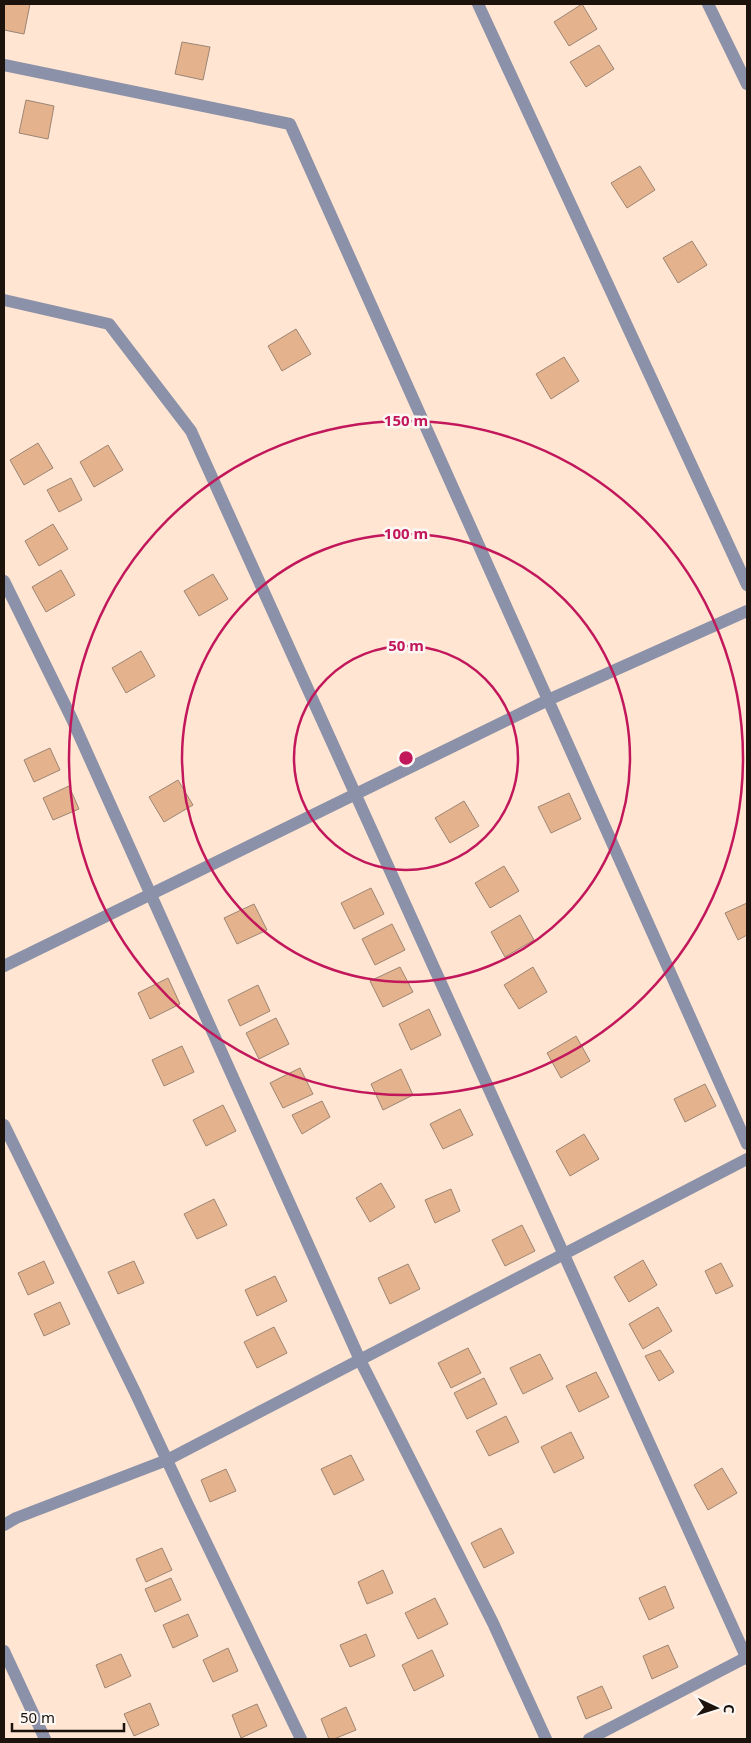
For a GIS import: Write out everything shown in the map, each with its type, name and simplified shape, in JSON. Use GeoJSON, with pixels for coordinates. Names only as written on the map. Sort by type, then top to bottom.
{"type":"FeatureCollection","features":[{"type":"Feature","properties":{"kind":"street"},"geometry":{"type":"LineString","coordinates":[[478,4],[747,585]]}},
{"type":"Feature","properties":{"kind":"street"},"geometry":{"type":"LineString","coordinates":[[708,4],[747,84]]}},
{"type":"Feature","properties":{"kind":"street"},"geometry":{"type":"LineString","coordinates":[[4,65],[290,124],[747,1144]]}},
{"type":"Feature","properties":{"kind":"street"},"geometry":{"type":"LineString","coordinates":[[4,300],[110,324],[191,431],[747,1658],[589,1739]]}},
{"type":"Feature","properties":{"kind":"street"},"geometry":{"type":"LineString","coordinates":[[4,581],[71,717],[360,1360],[493,1623],[546,1739]]}},
{"type":"Feature","properties":{"kind":"street"},"geometry":{"type":"LineString","coordinates":[[4,966],[548,700],[747,611]]}},
{"type":"Feature","properties":{"kind":"street"},"geometry":{"type":"LineString","coordinates":[[4,1125],[135,1392],[301,1739]]}},
{"type":"Feature","properties":{"kind":"street"},"geometry":{"type":"LineString","coordinates":[[4,1525],[16,1518],[167,1460],[747,1159]]}},
{"type":"Feature","properties":{"kind":"street"},"geometry":{"type":"LineString","coordinates":[[4,1651],[45,1739]]}},
{"type":"Feature","properties":{"kind":"building"},"geometry":{"type":"Polygon","coordinates":[[[4,4],[30,4],[24,34],[4,30],[4,4]]]}},
{"type":"Feature","properties":{"kind":"building"},"geometry":{"type":"Polygon","coordinates":[[[582,4],[597,29],[569,46],[554,22],[582,4]]]}},
{"type":"Feature","properties":{"kind":"building"},"geometry":{"type":"Polygon","coordinates":[[[182,42],[210,47],[203,80],[175,74],[182,42]]]}},
{"type":"Feature","properties":{"kind":"building"},"geometry":{"type":"Polygon","coordinates":[[[599,45],[614,69],[586,87],[570,62],[599,45]]]}},
{"type":"Feature","properties":{"kind":"building"},"geometry":{"type":"Polygon","coordinates":[[[26,100],[54,106],[48,139],[19,133],[26,100]]]}},
{"type":"Feature","properties":{"kind":"building"},"geometry":{"type":"Polygon","coordinates":[[[640,166],[655,190],[627,208],[611,183],[640,166]]]}},
{"type":"Feature","properties":{"kind":"building"},"geometry":{"type":"Polygon","coordinates":[[[692,241],[707,265],[678,283],[663,258],[692,241]]]}},
{"type":"Feature","properties":{"kind":"building"},"geometry":{"type":"Polygon","coordinates":[[[296,329],[311,354],[282,371],[268,346],[296,329]]]}},
{"type":"Feature","properties":{"kind":"building"},"geometry":{"type":"Polygon","coordinates":[[[564,357],[579,381],[551,399],[536,374],[564,357]]]}},
{"type":"Feature","properties":{"kind":"building"},"geometry":{"type":"Polygon","coordinates":[[[38,443],[53,468],[24,485],[10,460],[38,443]]]}},
{"type":"Feature","properties":{"kind":"building"},"geometry":{"type":"Polygon","coordinates":[[[108,445],[123,470],[94,487],[80,462],[108,445]]]}},
{"type":"Feature","properties":{"kind":"building"},"geometry":{"type":"Polygon","coordinates":[[[71,478],[82,500],[59,512],[47,490],[71,478]]]}},
{"type":"Feature","properties":{"kind":"building"},"geometry":{"type":"Polygon","coordinates":[[[53,524],[68,549],[39,566],[25,541],[53,524]]]}},
{"type":"Feature","properties":{"kind":"building"},"geometry":{"type":"Polygon","coordinates":[[[61,570],[75,595],[46,612],[32,587],[61,570]]]}},
{"type":"Feature","properties":{"kind":"building"},"geometry":{"type":"Polygon","coordinates":[[[213,574],[228,599],[199,616],[184,591],[213,574]]]}},
{"type":"Feature","properties":{"kind":"building"},"geometry":{"type":"Polygon","coordinates":[[[141,651],[155,676],[126,693],[112,668],[141,651]]]}},
{"type":"Feature","properties":{"kind":"building"},"geometry":{"type":"Polygon","coordinates":[[[50,748],[60,770],[34,782],[24,760],[50,748]]]}},
{"type":"Feature","properties":{"kind":"building"},"geometry":{"type":"Polygon","coordinates":[[[178,780],[193,805],[164,822],[149,797],[178,780]]]}},
{"type":"Feature","properties":{"kind":"building"},"geometry":{"type":"Polygon","coordinates":[[[69,786],[79,809],[53,820],[43,798],[69,786]]]}},
{"type":"Feature","properties":{"kind":"building"},"geometry":{"type":"Polygon","coordinates":[[[569,793],[581,819],[551,833],[538,807],[569,793]]]}},
{"type":"Feature","properties":{"kind":"building"},"geometry":{"type":"Polygon","coordinates":[[[464,801],[479,826],[450,843],[435,818],[464,801]]]}},
{"type":"Feature","properties":{"kind":"building"},"geometry":{"type":"Polygon","coordinates":[[[504,866],[519,891],[490,908],[475,883],[504,866]]]}},
{"type":"Feature","properties":{"kind":"building"},"geometry":{"type":"Polygon","coordinates":[[[371,888],[384,914],[354,929],[341,903],[371,888]]]}},
{"type":"Feature","properties":{"kind":"building"},"geometry":{"type":"Polygon","coordinates":[[[747,903],[747,935],[738,940],[725,913],[747,903]]]}},
{"type":"Feature","properties":{"kind":"building"},"geometry":{"type":"Polygon","coordinates":[[[254,904],[267,930],[237,944],[224,918],[254,904]]]}},
{"type":"Feature","properties":{"kind":"building"},"geometry":{"type":"Polygon","coordinates":[[[520,915],[534,940],[505,957],[491,932],[520,915]]]}},
{"type":"Feature","properties":{"kind":"building"},"geometry":{"type":"Polygon","coordinates":[[[392,924],[405,950],[375,965],[362,939],[392,924]]]}},
{"type":"Feature","properties":{"kind":"building"},"geometry":{"type":"Polygon","coordinates":[[[400,967],[413,992],[383,1007],[370,981],[400,967]]]}},
{"type":"Feature","properties":{"kind":"building"},"geometry":{"type":"Polygon","coordinates":[[[533,967],[547,992],[519,1009],[504,985],[533,967]]]}},
{"type":"Feature","properties":{"kind":"building"},"geometry":{"type":"Polygon","coordinates":[[[168,978],[180,1004],[150,1019],[138,993],[168,978]]]}},
{"type":"Feature","properties":{"kind":"building"},"geometry":{"type":"Polygon","coordinates":[[[258,985],[270,1011],[240,1026],[228,1000],[258,985]]]}},
{"type":"Feature","properties":{"kind":"building"},"geometry":{"type":"Polygon","coordinates":[[[429,1009],[441,1035],[411,1050],[399,1024],[429,1009]]]}},
{"type":"Feature","properties":{"kind":"building"},"geometry":{"type":"Polygon","coordinates":[[[276,1018],[289,1044],[259,1059],[246,1033],[276,1018]]]}},
{"type":"Feature","properties":{"kind":"building"},"geometry":{"type":"Polygon","coordinates":[[[576,1036],[590,1061],[561,1078],[547,1053],[576,1036]]]}},
{"type":"Feature","properties":{"kind":"building"},"geometry":{"type":"Polygon","coordinates":[[[182,1046],[194,1072],[164,1086],[152,1060],[182,1046]]]}},
{"type":"Feature","properties":{"kind":"building"},"geometry":{"type":"Polygon","coordinates":[[[300,1068],[313,1094],[283,1108],[270,1083],[300,1068]]]}},
{"type":"Feature","properties":{"kind":"building"},"geometry":{"type":"Polygon","coordinates":[[[401,1069],[413,1095],[383,1110],[371,1084],[401,1069]]]}},
{"type":"Feature","properties":{"kind":"building"},"geometry":{"type":"Polygon","coordinates":[[[705,1084],[716,1106],[685,1122],[674,1099],[705,1084]]]}},
{"type":"Feature","properties":{"kind":"building"},"geometry":{"type":"Polygon","coordinates":[[[322,1101],[330,1117],[302,1134],[292,1115],[322,1101]]]}},
{"type":"Feature","properties":{"kind":"building"},"geometry":{"type":"Polygon","coordinates":[[[223,1105],[236,1131],[206,1146],[193,1120],[223,1105]]]}},
{"type":"Feature","properties":{"kind":"building"},"geometry":{"type":"Polygon","coordinates":[[[460,1109],[473,1135],[443,1149],[430,1124],[460,1109]]]}},
{"type":"Feature","properties":{"kind":"building"},"geometry":{"type":"Polygon","coordinates":[[[584,1134],[599,1159],[570,1176],[556,1151],[584,1134]]]}},
{"type":"Feature","properties":{"kind":"building"},"geometry":{"type":"Polygon","coordinates":[[[381,1183],[395,1207],[370,1222],[356,1198],[381,1183]]]}},
{"type":"Feature","properties":{"kind":"building"},"geometry":{"type":"Polygon","coordinates":[[[451,1189],[460,1211],[435,1223],[425,1200],[451,1189]]]}},
{"type":"Feature","properties":{"kind":"building"},"geometry":{"type":"Polygon","coordinates":[[[214,1199],[227,1225],[197,1239],[184,1214],[214,1199]]]}},
{"type":"Feature","properties":{"kind":"building"},"geometry":{"type":"Polygon","coordinates":[[[522,1225],[535,1251],[505,1266],[492,1240],[522,1225]]]}},
{"type":"Feature","properties":{"kind":"building"},"geometry":{"type":"Polygon","coordinates":[[[643,1260],[657,1285],[629,1302],[614,1277],[643,1260]]]}},
{"type":"Feature","properties":{"kind":"building"},"geometry":{"type":"Polygon","coordinates":[[[44,1261],[54,1283],[28,1295],[18,1273],[44,1261]]]}},
{"type":"Feature","properties":{"kind":"building"},"geometry":{"type":"Polygon","coordinates":[[[134,1261],[144,1283],[118,1294],[108,1272],[134,1261]]]}},
{"type":"Feature","properties":{"kind":"building"},"geometry":{"type":"Polygon","coordinates":[[[721,1263],[733,1286],[716,1294],[705,1271],[721,1263]]]}},
{"type":"Feature","properties":{"kind":"building"},"geometry":{"type":"Polygon","coordinates":[[[408,1264],[420,1289],[390,1304],[378,1278],[408,1264]]]}},
{"type":"Feature","properties":{"kind":"building"},"geometry":{"type":"Polygon","coordinates":[[[275,1276],[287,1301],[257,1316],[245,1290],[275,1276]]]}},
{"type":"Feature","properties":{"kind":"building"},"geometry":{"type":"Polygon","coordinates":[[[60,1302],[70,1324],[44,1336],[34,1314],[60,1302]]]}},
{"type":"Feature","properties":{"kind":"building"},"geometry":{"type":"Polygon","coordinates":[[[658,1307],[672,1331],[643,1349],[629,1324],[658,1307]]]}},
{"type":"Feature","properties":{"kind":"building"},"geometry":{"type":"Polygon","coordinates":[[[274,1327],[287,1353],[257,1368],[244,1342],[274,1327]]]}},
{"type":"Feature","properties":{"kind":"building"},"geometry":{"type":"Polygon","coordinates":[[[468,1348],[481,1373],[451,1388],[438,1363],[468,1348]]]}},
{"type":"Feature","properties":{"kind":"building"},"geometry":{"type":"Polygon","coordinates":[[[660,1350],[674,1372],[659,1381],[645,1356],[660,1350]]]}},
{"type":"Feature","properties":{"kind":"building"},"geometry":{"type":"Polygon","coordinates":[[[540,1354],[553,1379],[523,1394],[510,1368],[540,1354]]]}},
{"type":"Feature","properties":{"kind":"building"},"geometry":{"type":"Polygon","coordinates":[[[596,1372],[609,1397],[579,1412],[566,1386],[596,1372]]]}},
{"type":"Feature","properties":{"kind":"building"},"geometry":{"type":"Polygon","coordinates":[[[484,1378],[497,1404],[467,1419],[454,1393],[484,1378]]]}},
{"type":"Feature","properties":{"kind":"building"},"geometry":{"type":"Polygon","coordinates":[[[506,1416],[519,1442],[489,1456],[476,1431],[506,1416]]]}},
{"type":"Feature","properties":{"kind":"building"},"geometry":{"type":"Polygon","coordinates":[[[571,1432],[584,1458],[554,1473],[541,1447],[571,1432]]]}},
{"type":"Feature","properties":{"kind":"building"},"geometry":{"type":"Polygon","coordinates":[[[351,1455],[364,1480],[334,1495],[321,1469],[351,1455]]]}},
{"type":"Feature","properties":{"kind":"building"},"geometry":{"type":"Polygon","coordinates":[[[722,1468],[737,1493],[708,1510],[694,1485],[722,1468]]]}},
{"type":"Feature","properties":{"kind":"building"},"geometry":{"type":"Polygon","coordinates":[[[226,1469],[236,1491],[210,1502],[201,1480],[226,1469]]]}},
{"type":"Feature","properties":{"kind":"building"},"geometry":{"type":"Polygon","coordinates":[[[501,1528],[514,1553],[484,1568],[471,1543],[501,1528]]]}},
{"type":"Feature","properties":{"kind":"building"},"geometry":{"type":"Polygon","coordinates":[[[162,1548],[172,1570],[146,1582],[136,1559],[162,1548]]]}},
{"type":"Feature","properties":{"kind":"building"},"geometry":{"type":"Polygon","coordinates":[[[383,1570],[393,1593],[367,1604],[358,1582],[383,1570]]]}},
{"type":"Feature","properties":{"kind":"building"},"geometry":{"type":"Polygon","coordinates":[[[171,1578],[181,1600],[155,1612],[145,1589],[171,1578]]]}},
{"type":"Feature","properties":{"kind":"building"},"geometry":{"type":"Polygon","coordinates":[[[665,1586],[674,1608],[649,1620],[639,1598],[665,1586]]]}},
{"type":"Feature","properties":{"kind":"building"},"geometry":{"type":"Polygon","coordinates":[[[435,1598],[448,1624],[418,1639],[405,1613],[435,1598]]]}},
{"type":"Feature","properties":{"kind":"building"},"geometry":{"type":"Polygon","coordinates":[[[188,1614],[198,1636],[173,1648],[163,1625],[188,1614]]]}},
{"type":"Feature","properties":{"kind":"building"},"geometry":{"type":"Polygon","coordinates":[[[366,1634],[375,1656],[350,1667],[340,1645],[366,1634]]]}},
{"type":"Feature","properties":{"kind":"building"},"geometry":{"type":"Polygon","coordinates":[[[668,1645],[678,1667],[652,1679],[643,1656],[668,1645]]]}},
{"type":"Feature","properties":{"kind":"building"},"geometry":{"type":"Polygon","coordinates":[[[228,1648],[238,1671],[213,1682],[203,1660],[228,1648]]]}},
{"type":"Feature","properties":{"kind":"building"},"geometry":{"type":"Polygon","coordinates":[[[432,1650],[444,1676],[414,1691],[402,1665],[432,1650]]]}},
{"type":"Feature","properties":{"kind":"building"},"geometry":{"type":"Polygon","coordinates":[[[121,1654],[131,1676],[105,1688],[96,1665],[121,1654]]]}},
{"type":"Feature","properties":{"kind":"building"},"geometry":{"type":"Polygon","coordinates":[[[602,1686],[612,1708],[586,1719],[577,1697],[602,1686]]]}},
{"type":"Feature","properties":{"kind":"building"},"geometry":{"type":"Polygon","coordinates":[[[150,1703],[159,1725],[134,1736],[124,1714],[150,1703]]]}},
{"type":"Feature","properties":{"kind":"building"},"geometry":{"type":"Polygon","coordinates":[[[257,1704],[267,1726],[241,1738],[232,1715],[257,1704]]]}},
{"type":"Feature","properties":{"kind":"building"},"geometry":{"type":"Polygon","coordinates":[[[346,1707],[356,1730],[334,1739],[329,1739],[321,1719],[346,1707]]]}}]}
